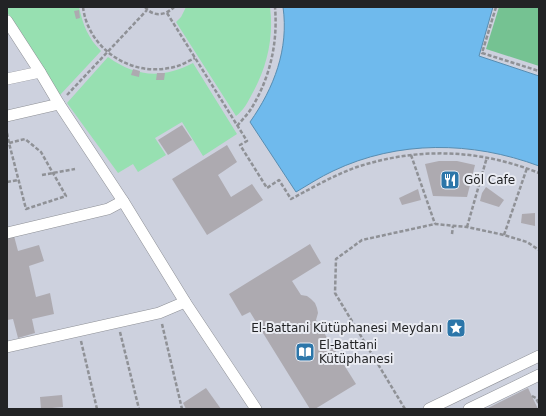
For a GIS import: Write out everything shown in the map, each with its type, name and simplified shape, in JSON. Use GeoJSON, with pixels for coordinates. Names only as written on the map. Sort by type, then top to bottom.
{"type":"FeatureCollection","features":[{"type":"Feature","properties":{"kind":"street"},"geometry":{"type":"LineString","coordinates":[[7,21],[59,104],[123,200],[185,302],[256,409]]}},
{"type":"Feature","properties":{"kind":"street"},"geometry":{"type":"LineString","coordinates":[[7,79],[40,72]]}},
{"type":"Feature","properties":{"kind":"street"},"geometry":{"type":"LineString","coordinates":[[7,116],[59,104]]}},
{"type":"Feature","properties":{"kind":"street"},"geometry":{"type":"LineString","coordinates":[[7,233],[108,209],[123,200]]}},
{"type":"Feature","properties":{"kind":"street"},"geometry":{"type":"LineString","coordinates":[[7,347],[159,313],[185,302]]}},
{"type":"Feature","properties":{"kind":"street"},"geometry":{"type":"LineString","coordinates":[[430,409],[539,356]]}},
{"type":"Feature","properties":{"kind":"street"},"geometry":{"type":"LineString","coordinates":[[469,409],[539,375]]}},
{"type":"Feature","properties":{"kind":"path"},"geometry":{"type":"LineString","coordinates":[[83,7],[87,23],[99,44],[116,59],[126,64],[137,68],[159,70],[181,65],[195,58]]}},
{"type":"Feature","properties":{"kind":"path"},"geometry":{"type":"LineString","coordinates":[[145,7],[147,10],[158,15],[167,13],[174,7]]}},
{"type":"Feature","properties":{"kind":"path"},"geometry":{"type":"LineString","coordinates":[[237,126],[250,110],[265,81],[274,49],[276,33],[275,7]]}},
{"type":"Feature","properties":{"kind":"path"},"geometry":{"type":"LineString","coordinates":[[496,7],[482,53],[539,71]]}},
{"type":"Feature","properties":{"kind":"path"},"geometry":{"type":"LineString","coordinates":[[59,104],[147,10]]}},
{"type":"Feature","properties":{"kind":"path"},"geometry":{"type":"LineString","coordinates":[[167,13],[247,141],[240,145],[266,188],[279,180],[291,199],[334,176],[377,161],[411,155],[445,153],[468,154],[507,162],[539,173]]}},
{"type":"Feature","properties":{"kind":"path"},"geometry":{"type":"LineString","coordinates":[[7,133],[9,143],[18,180],[26,209],[66,196],[41,152],[25,139],[9,143]]}},
{"type":"Feature","properties":{"kind":"path"},"geometry":{"type":"LineString","coordinates":[[411,155],[435,224]]}},
{"type":"Feature","properties":{"kind":"path"},"geometry":{"type":"LineString","coordinates":[[467,227],[487,157]]}},
{"type":"Feature","properties":{"kind":"path"},"geometry":{"type":"LineString","coordinates":[[504,235],[527,168]]}},
{"type":"Feature","properties":{"kind":"path"},"geometry":{"type":"LineString","coordinates":[[42,175],[75,169]]}},
{"type":"Feature","properties":{"kind":"path"},"geometry":{"type":"LineString","coordinates":[[7,182],[18,180]]}},
{"type":"Feature","properties":{"kind":"path"},"geometry":{"type":"LineString","coordinates":[[406,409],[335,293],[336,259],[362,240],[435,224],[467,227],[504,235],[527,242],[539,250]]}},
{"type":"Feature","properties":{"kind":"path"},"geometry":{"type":"LineString","coordinates":[[452,234],[453,226]]}},
{"type":"Feature","properties":{"kind":"path"},"geometry":{"type":"LineString","coordinates":[[159,313],[182,409]]}},
{"type":"Feature","properties":{"kind":"path"},"geometry":{"type":"LineString","coordinates":[[118,322],[139,409]]}},
{"type":"Feature","properties":{"kind":"path"},"geometry":{"type":"LineString","coordinates":[[78,331],[97,409]]}},
{"type":"Feature","properties":{"kind":"path"},"geometry":{"type":"LineString","coordinates":[[532,396],[536,398],[539,404]]}},
{"type":"Feature","properties":{"kind":"shaded area"},"geometry":{"type":"Polygon","coordinates":[[[7,7],[539,7],[539,409],[7,409],[7,7]]]}},
{"type":"Feature","properties":{"kind":"green space"},"geometry":{"type":"Polygon","coordinates":[[[7,7],[79,7],[82,20],[87,31],[101,51],[60,95],[7,12],[7,7]]]}},
{"type":"Feature","properties":{"kind":"green space"},"geometry":{"type":"Polygon","coordinates":[[[186,7],[270,7],[270,41],[262,74],[249,100],[236,116],[176,22],[181,17],[186,7]]]}},
{"type":"Feature","properties":{"kind":"green space"},"geometry":{"type":"Polygon","coordinates":[[[499,7],[539,7],[539,66],[486,49],[499,7]]]}},
{"type":"Feature","properties":{"kind":"green space"},"geometry":{"type":"Polygon","coordinates":[[[108,57],[129,69],[149,74],[171,72],[193,63],[237,134],[203,156],[182,122],[155,138],[166,155],[138,172],[133,164],[118,173],[67,103],[108,57]]]}},
{"type":"Feature","properties":{"kind":"water"},"geometry":{"type":"Polygon","coordinates":[[[283,7],[493,7],[479,56],[539,76],[539,166],[514,158],[462,148],[409,149],[358,161],[328,173],[296,192],[250,122],[266,96],[278,68],[284,38],[283,7]]]}},
{"type":"Feature","properties":{"kind":"building"},"geometry":{"type":"Polygon","coordinates":[[[79,10],[80,18],[76,19],[74,11],[79,10]]]}},
{"type":"Feature","properties":{"kind":"building"},"geometry":{"type":"Polygon","coordinates":[[[133,69],[140,71],[139,77],[131,75],[133,69]]]}},
{"type":"Feature","properties":{"kind":"building"},"geometry":{"type":"Polygon","coordinates":[[[157,73],[165,73],[164,80],[156,80],[157,73]]]}},
{"type":"Feature","properties":{"kind":"building"},"geometry":{"type":"Polygon","coordinates":[[[182,125],[192,140],[168,155],[158,140],[182,125]]]}},
{"type":"Feature","properties":{"kind":"building"},"geometry":{"type":"Polygon","coordinates":[[[227,145],[237,162],[218,175],[231,197],[252,184],[263,200],[207,235],[172,179],[227,145]]]}},
{"type":"Feature","properties":{"kind":"building","name":"Göl Cafe"},"geometry":{"type":"Polygon","coordinates":[[[439,161],[457,161],[475,165],[467,197],[433,196],[425,164],[439,161]]]}},
{"type":"Feature","properties":{"kind":"building"},"geometry":{"type":"Polygon","coordinates":[[[486,187],[504,200],[499,207],[480,201],[482,193],[486,187]]]}},
{"type":"Feature","properties":{"kind":"building"},"geometry":{"type":"Polygon","coordinates":[[[418,189],[421,200],[402,205],[399,198],[418,189]]]}},
{"type":"Feature","properties":{"kind":"building"},"geometry":{"type":"Polygon","coordinates":[[[535,213],[535,226],[521,223],[522,214],[535,213]]]}},
{"type":"Feature","properties":{"kind":"building"},"geometry":{"type":"Polygon","coordinates":[[[14,236],[18,251],[39,245],[44,261],[29,266],[36,297],[50,293],[54,314],[32,319],[35,333],[18,338],[13,319],[7,320],[7,237],[14,236]]]}},
{"type":"Feature","properties":{"kind":"building","name":"El-Battani Kütüphanesi"},"geometry":{"type":"Polygon","coordinates":[[[310,244],[321,263],[292,281],[301,295],[307,296],[315,303],[318,313],[316,320],[356,384],[315,409],[310,409],[250,312],[242,316],[229,294],[310,244]]]}},
{"type":"Feature","properties":{"kind":"building"},"geometry":{"type":"Polygon","coordinates":[[[206,388],[221,409],[186,409],[183,403],[206,388]]]}},
{"type":"Feature","properties":{"kind":"building"},"geometry":{"type":"Polygon","coordinates":[[[528,388],[538,409],[486,409],[528,388]]]}},
{"type":"Feature","properties":{"kind":"building"},"geometry":{"type":"Polygon","coordinates":[[[62,395],[63,407],[41,409],[40,397],[62,395]]]}},
{"type":"Feature","properties":{"kind":"place","name":"Göl Cafe"},"geometry":{"type":"Point","coordinates":[450,180]}},
{"type":"Feature","properties":{"kind":"place","name":"El-Battani Kütüphanesi Meydanı"},"geometry":{"type":"Point","coordinates":[456,328]}},
{"type":"Feature","properties":{"kind":"place","name":"El-Battani Kütüphanesi"},"geometry":{"type":"Point","coordinates":[305,352]}}]}
